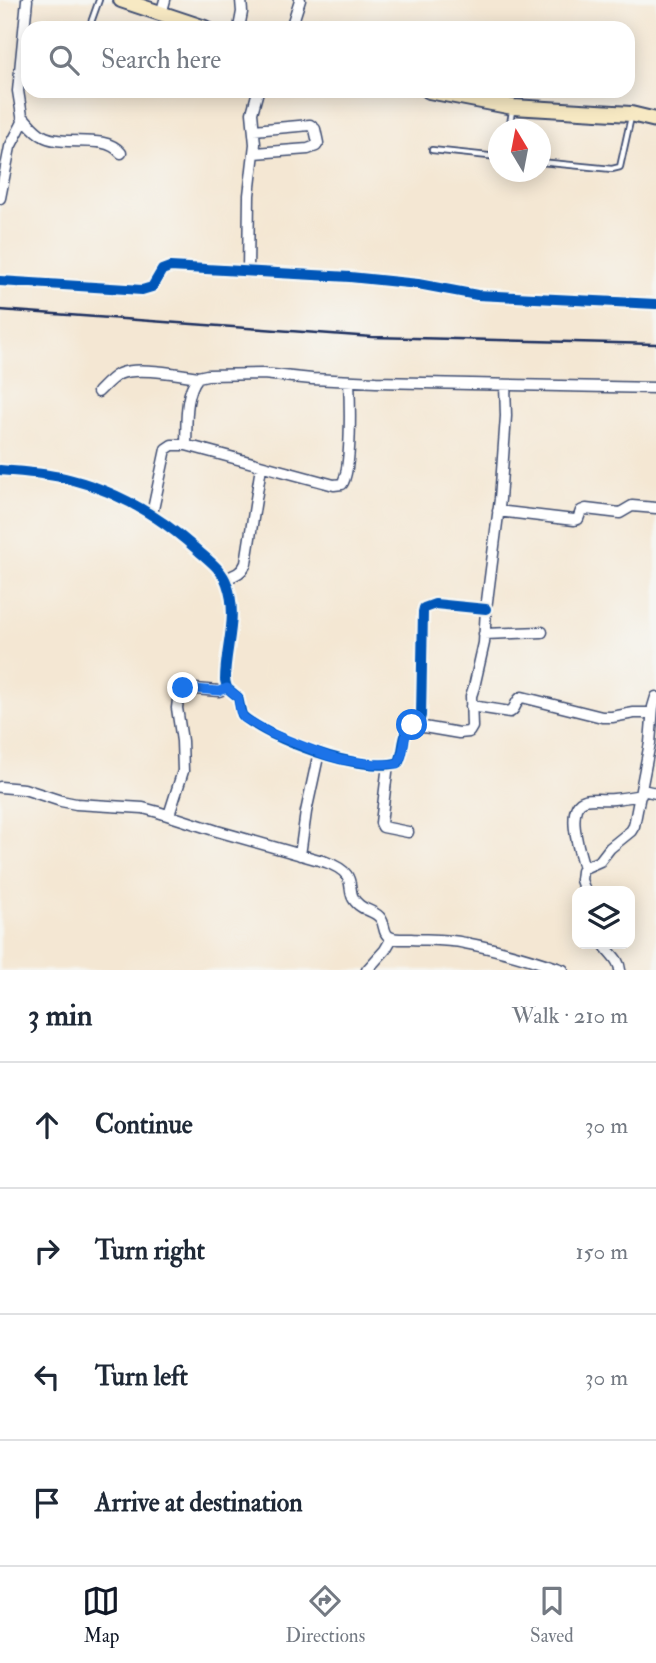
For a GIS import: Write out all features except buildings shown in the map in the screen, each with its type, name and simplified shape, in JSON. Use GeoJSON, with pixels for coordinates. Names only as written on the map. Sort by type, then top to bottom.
{"type":"FeatureCollection","features":[{"type":"Feature","properties":{"kind":"main road"},"geometry":{"type":"LineString","coordinates":[[121,0],[163,7],[191,21]]}},
{"type":"Feature","properties":{"kind":"main road"},"geometry":{"type":"LineString","coordinates":[[466,98],[513,107],[631,114],[656,120]]}},
{"type":"Feature","properties":{"kind":"street"},"geometry":{"type":"LineString","coordinates":[[25,21],[27,0]]}},
{"type":"Feature","properties":{"kind":"street"},"geometry":{"type":"LineString","coordinates":[[240,21],[241,0]]}},
{"type":"Feature","properties":{"kind":"street"},"geometry":{"type":"LineString","coordinates":[[293,21],[300,0]]}},
{"type":"Feature","properties":{"kind":"street"},"geometry":{"type":"LineString","coordinates":[[0,198],[10,147],[24,118],[18,92],[21,61]]}},
{"type":"Feature","properties":{"kind":"street"},"geometry":{"type":"LineString","coordinates":[[248,272],[249,195],[255,153],[253,108],[256,98]]}},
{"type":"Feature","properties":{"kind":"street"},"geometry":{"type":"LineString","coordinates":[[24,118],[43,136],[58,140],[107,143],[121,153]]}},
{"type":"Feature","properties":{"kind":"street"},"geometry":{"type":"LineString","coordinates":[[254,130],[310,125],[316,129],[318,143],[308,149],[255,153]]}},
{"type":"Feature","properties":{"kind":"street"},"geometry":{"type":"LineString","coordinates":[[0,281],[142,289],[152,287],[162,270],[170,267],[350,277],[477,295],[656,304]]}},
{"type":"Feature","properties":{"kind":"street"},"geometry":{"type":"LineString","coordinates":[[98,392],[111,379],[125,372],[160,372],[198,377],[263,374],[349,381],[656,388]]}},
{"type":"Feature","properties":{"kind":"street"},"geometry":{"type":"LineString","coordinates":[[186,446],[190,395],[198,377]]}},
{"type":"Feature","properties":{"kind":"street"},"geometry":{"type":"LineString","coordinates":[[152,514],[166,449],[172,445],[186,446],[261,467],[342,485],[351,421],[349,381]]}},
{"type":"Feature","properties":{"kind":"street"},"geometry":{"type":"LineString","coordinates":[[412,725],[459,733],[466,733],[471,727],[471,696],[484,634],[498,511],[506,426],[505,385]]}},
{"type":"Feature","properties":{"kind":"street"},"geometry":{"type":"LineString","coordinates":[[225,579],[239,573],[246,563],[261,467]]}},
{"type":"Feature","properties":{"kind":"street"},"geometry":{"type":"LineString","coordinates":[[0,470],[70,479],[127,500],[176,531],[221,572],[225,579],[230,596],[232,621],[225,675],[227,688],[238,697],[244,718],[270,733],[342,760],[388,764],[399,762],[405,734],[412,725],[419,722],[421,716],[425,608],[435,604],[486,609]]}},
{"type":"Feature","properties":{"kind":"street"},"geometry":{"type":"LineString","coordinates":[[498,511],[574,520],[586,509],[620,513],[632,506],[656,508]]}},
{"type":"Feature","properties":{"kind":"street"},"geometry":{"type":"LineString","coordinates":[[484,634],[542,632]]}},
{"type":"Feature","properties":{"kind":"street"},"geometry":{"type":"LineString","coordinates":[[169,815],[183,771],[178,692],[183,688],[219,691],[227,688]]}},
{"type":"Feature","properties":{"kind":"street"},"geometry":{"type":"LineString","coordinates":[[471,706],[510,712],[522,697],[602,717],[652,713]]}},
{"type":"Feature","properties":{"kind":"street"},"geometry":{"type":"LineString","coordinates":[[583,886],[580,875],[584,868],[600,861],[614,844],[631,831],[637,818],[656,697]]}},
{"type":"Feature","properties":{"kind":"street"},"geometry":{"type":"LineString","coordinates":[[300,855],[319,752]]}},
{"type":"Feature","properties":{"kind":"street"},"geometry":{"type":"LineString","coordinates":[[388,764],[381,823],[387,829],[408,832]]}},
{"type":"Feature","properties":{"kind":"street"},"geometry":{"type":"LineString","coordinates":[[0,787],[24,789],[76,804],[143,808],[335,866],[343,870],[350,880],[355,901],[359,906],[377,914],[386,934],[392,938],[463,942],[563,970]]}},
{"type":"Feature","properties":{"kind":"street"},"geometry":{"type":"LineString","coordinates":[[584,868],[575,826],[580,803],[642,792],[656,793]]}},
{"type":"Feature","properties":{"kind":"street"},"geometry":{"type":"LineString","coordinates":[[367,970],[392,938]]}},
{"type":"Feature","properties":{"kind":"street"},"geometry":{"type":"LineString","coordinates":[[606,949],[619,962],[620,970]]}},
{"type":"Feature","properties":{"kind":"lane"},"geometry":{"type":"LineString","coordinates":[[92,21],[99,0]]}},
{"type":"Feature","properties":{"kind":"lane"},"geometry":{"type":"LineString","coordinates":[[511,119],[513,107]]}},
{"type":"Feature","properties":{"kind":"lane"},"geometry":{"type":"LineString","coordinates":[[551,163],[612,169],[620,167],[631,114]]}},
{"type":"Feature","properties":{"kind":"lane"},"geometry":{"type":"LineString","coordinates":[[432,150],[488,156]]}},
{"type":"Feature","properties":{"kind":"railway"},"geometry":{"type":"LineString","coordinates":[[0,310],[372,337],[656,344]]}},
{"type":"Feature","properties":{"kind":"cycle path"},"geometry":{"type":"LineString","coordinates":[[0,281],[142,290],[152,287],[162,270],[170,267],[350,277],[418,284],[477,295],[656,304]]}},
{"type":"Feature","properties":{"kind":"cycle path"},"geometry":{"type":"LineString","coordinates":[[0,470],[61,477],[104,490],[152,515],[181,536],[218,569],[227,584],[232,620],[225,680],[227,688],[238,697],[242,715],[294,744],[341,759],[364,764],[384,765],[399,762],[408,729],[419,722],[421,716],[424,608],[435,604],[486,609]]}},
{"type":"Feature","properties":{"kind":"route"},"geometry":{"type":"LineString","coordinates":[[183,688],[219,691],[227,688],[238,697],[244,718],[270,733],[342,760],[397,764],[401,759],[405,734],[412,725]]}}]}
